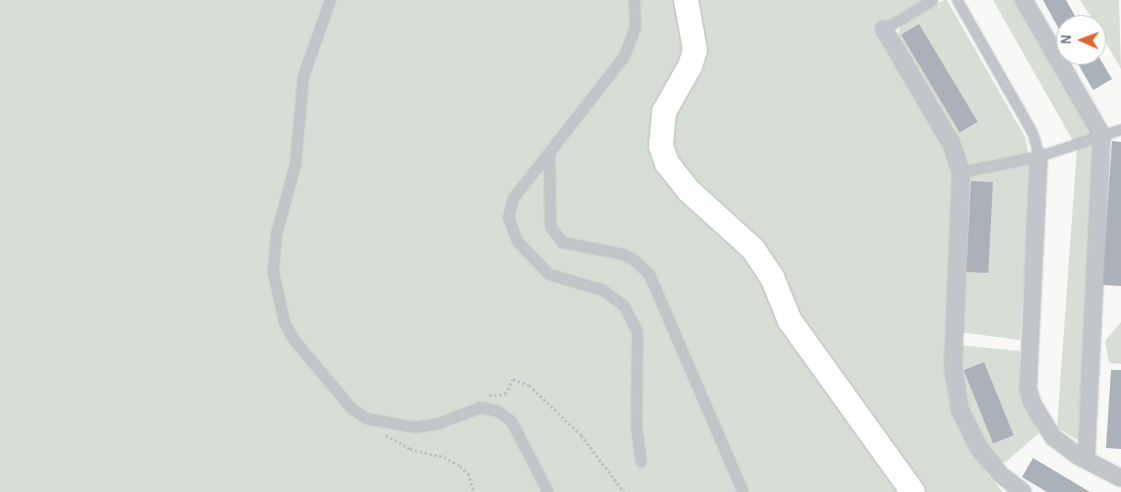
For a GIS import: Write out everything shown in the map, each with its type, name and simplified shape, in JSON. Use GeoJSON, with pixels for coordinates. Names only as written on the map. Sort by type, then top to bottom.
{"type":"FeatureCollection","features":[{"type":"Feature","properties":{"kind":"street"},"geometry":{"type":"LineString","coordinates":[[686,0],[695,50],[690,66],[664,112],[661,146],[667,163],[688,190],[753,249],[772,277],[790,321],[913,492]]}},
{"type":"Feature","properties":{"kind":"street"},"geometry":{"type":"LineString","coordinates":[[1024,0],[1102,134],[1086,460]]}},
{"type":"Feature","properties":{"kind":"street"},"geometry":{"type":"LineString","coordinates":[[884,29],[951,143],[961,172],[954,388],[968,432],[978,448],[1000,474],[1023,492]]}},
{"type":"Feature","properties":{"kind":"street"},"geometry":{"type":"LineString","coordinates":[[1039,156],[1028,388],[1048,432],[1067,449],[1121,478]]}},
{"type":"Feature","properties":{"kind":"lane"},"geometry":{"type":"LineString","coordinates":[[330,0],[303,76],[295,164],[276,234],[273,272],[277,300],[294,340],[351,408],[378,422],[414,427],[438,423],[481,407],[498,411],[511,421],[548,492]]}},
{"type":"Feature","properties":{"kind":"lane"},"geometry":{"type":"LineString","coordinates":[[634,0],[635,27],[624,56],[513,198],[509,207],[510,230],[549,274],[603,290],[624,306],[637,332],[636,427],[640,462]]}},
{"type":"Feature","properties":{"kind":"lane"},"geometry":{"type":"LineString","coordinates":[[884,29],[932,0]]}},
{"type":"Feature","properties":{"kind":"lane"},"geometry":{"type":"LineString","coordinates":[[957,0],[1032,132],[1039,156]]}},
{"type":"Feature","properties":{"kind":"lane"},"geometry":{"type":"LineString","coordinates":[[961,172],[1039,156],[1121,129]]}},
{"type":"Feature","properties":{"kind":"lane"},"geometry":{"type":"LineString","coordinates":[[549,153],[550,226],[562,242],[622,254],[633,259],[649,274],[742,492]]}},
{"type":"Feature","properties":{"kind":"path"},"geometry":{"type":"LineString","coordinates":[[481,407],[482,395],[505,394],[513,379],[529,385],[581,435],[624,492]]}},
{"type":"Feature","properties":{"kind":"path"},"geometry":{"type":"LineString","coordinates":[[378,422],[388,437],[410,449],[444,458],[460,466],[468,473],[474,492]]}},
{"type":"Feature","properties":{"kind":"shaded area"},"geometry":{"type":"Polygon","coordinates":[[[0,0],[924,0],[877,28],[955,167],[948,396],[962,433],[988,475],[1003,492],[0,492],[0,0]]]}},
{"type":"Feature","properties":{"kind":"shaded area"},"geometry":{"type":"Polygon","coordinates":[[[947,0],[1025,137],[1032,167],[1020,340],[959,332],[966,179],[898,41],[900,24],[947,0]]]}},
{"type":"Feature","properties":{"kind":"shaded area"},"geometry":{"type":"Polygon","coordinates":[[[993,0],[1020,0],[1096,131],[1078,440],[1057,428],[1077,148],[993,0]]]}},
{"type":"Feature","properties":{"kind":"shaded area"},"geometry":{"type":"Polygon","coordinates":[[[1080,0],[1119,0],[1121,69],[1106,43],[1106,15],[1090,15],[1080,0]]]}},
{"type":"Feature","properties":{"kind":"shaded area"},"geometry":{"type":"Polygon","coordinates":[[[1121,322],[1121,364],[1109,363],[1105,341],[1121,322]]]}},
{"type":"Feature","properties":{"kind":"shaded area"},"geometry":{"type":"Polygon","coordinates":[[[960,345],[1020,351],[1019,389],[1039,433],[1006,462],[997,462],[977,433],[960,389],[960,345]]]}},
{"type":"Feature","properties":{"kind":"building"},"geometry":{"type":"Polygon","coordinates":[[[1043,0],[1066,0],[1074,15],[1056,15],[1056,24],[1043,0]]]}},
{"type":"Feature","properties":{"kind":"building"},"geometry":{"type":"Polygon","coordinates":[[[919,24],[978,122],[960,133],[901,35],[919,24]]]}},
{"type":"Feature","properties":{"kind":"building"},"geometry":{"type":"Polygon","coordinates":[[[1079,65],[1104,65],[1112,79],[1093,90],[1079,65]]]}},
{"type":"Feature","properties":{"kind":"building"},"geometry":{"type":"Polygon","coordinates":[[[1112,141],[1121,142],[1121,286],[1102,285],[1112,141]]]}},
{"type":"Feature","properties":{"kind":"building"},"geometry":{"type":"Polygon","coordinates":[[[971,181],[993,182],[988,273],[966,272],[971,181]]]}},
{"type":"Feature","properties":{"kind":"building"},"geometry":{"type":"Polygon","coordinates":[[[984,362],[1014,435],[993,443],[964,370],[984,362]]]}},
{"type":"Feature","properties":{"kind":"building"},"geometry":{"type":"Polygon","coordinates":[[[1111,370],[1121,370],[1121,449],[1106,448],[1111,370]]]}},
{"type":"Feature","properties":{"kind":"building"},"geometry":{"type":"Polygon","coordinates":[[[1033,458],[1090,492],[1047,492],[1022,477],[1033,458]]]}}]}
